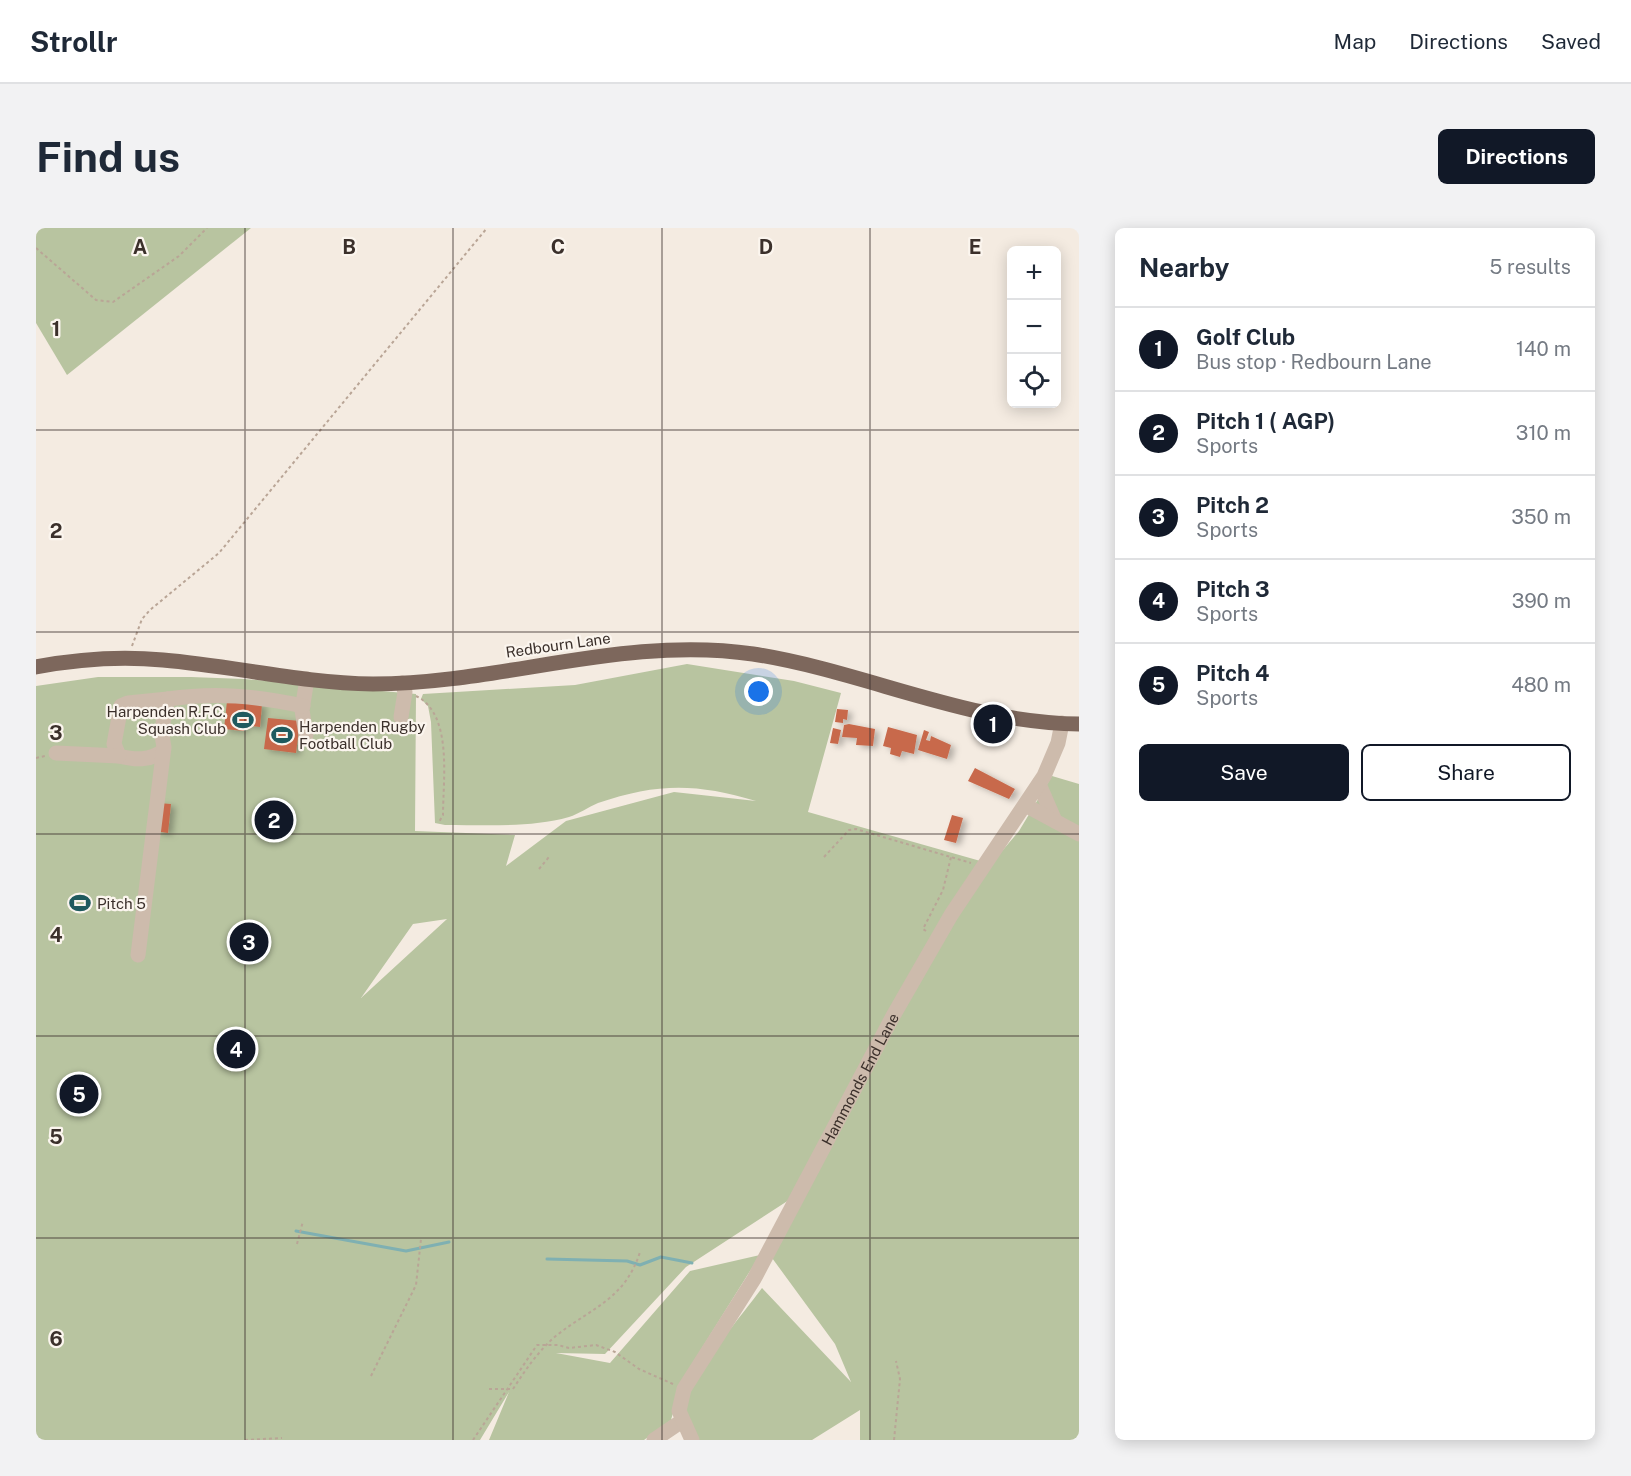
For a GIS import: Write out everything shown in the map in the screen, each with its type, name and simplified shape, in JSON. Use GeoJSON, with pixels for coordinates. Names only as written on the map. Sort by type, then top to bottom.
{"type":"FeatureCollection","features":[{"type":"Feature","properties":{"kind":"main road","name":"Redbourn Lane"},"geometry":{"type":"LineString","coordinates":[[36,667],[68,661],[129,658],[208,665],[408,690],[632,653],[704,650],[753,654],[797,663],[980,712],[1079,724]]}},
{"type":"Feature","properties":{"kind":"street"},"geometry":{"type":"LineString","coordinates":[[306,735],[303,706],[307,679]]}},
{"type":"Feature","properties":{"kind":"street"},"geometry":{"type":"LineString","coordinates":[[401,717],[408,690]]}},
{"type":"Feature","properties":{"kind":"street"},"geometry":{"type":"LineString","coordinates":[[119,756],[114,744],[121,706],[128,703],[230,694],[258,696],[303,706]]}},
{"type":"Feature","properties":{"kind":"street"},"geometry":{"type":"LineString","coordinates":[[138,955],[163,751],[161,736],[168,699]]}},
{"type":"Feature","properties":{"kind":"street","name":"Hammonds End Lane"},"geometry":{"type":"LineString","coordinates":[[692,1440],[682,1420],[680,1405],[684,1389],[744,1298],[893,1016],[951,915],[985,868],[1039,784],[1058,743],[1062,723]]}},
{"type":"Feature","properties":{"kind":"street"},"geometry":{"type":"LineString","coordinates":[[56,753],[119,756],[133,759],[154,758],[163,751]]}},
{"type":"Feature","properties":{"kind":"street"},"geometry":{"type":"LineString","coordinates":[[1039,784],[1055,821]]}},
{"type":"Feature","properties":{"kind":"street"},"geometry":{"type":"LineString","coordinates":[[1025,805],[1079,834]]}},
{"type":"Feature","properties":{"kind":"street"},"geometry":{"type":"LineString","coordinates":[[654,1440],[682,1420]]}},
{"type":"Feature","properties":{"kind":"path"},"geometry":{"type":"LineString","coordinates":[[36,248],[96,300],[112,302],[179,256],[207,228]]}},
{"type":"Feature","properties":{"kind":"path"},"geometry":{"type":"LineString","coordinates":[[129,658],[142,619],[150,609],[219,553],[487,228]]}},
{"type":"Feature","properties":{"kind":"path"},"geometry":{"type":"LineString","coordinates":[[408,690],[434,709],[440,724],[443,815],[439,822]]}},
{"type":"Feature","properties":{"kind":"path"},"geometry":{"type":"LineString","coordinates":[[824,857],[849,830],[856,829],[985,868]]}},
{"type":"Feature","properties":{"kind":"path"},"geometry":{"type":"LineString","coordinates":[[539,869],[549,857]]}},
{"type":"Feature","properties":{"kind":"path"},"geometry":{"type":"LineString","coordinates":[[932,934],[923,929],[943,890],[951,857]]}},
{"type":"Feature","properties":{"kind":"path"},"geometry":{"type":"LineString","coordinates":[[297,1244],[303,1221]]}},
{"type":"Feature","properties":{"kind":"path"},"geometry":{"type":"LineString","coordinates":[[371,1376],[416,1286],[421,1239]]}},
{"type":"Feature","properties":{"kind":"path"},"geometry":{"type":"LineString","coordinates":[[489,1389],[513,1389],[535,1356],[617,1293],[635,1266],[640,1252]]}},
{"type":"Feature","properties":{"kind":"path"},"geometry":{"type":"LineString","coordinates":[[473,1440],[537,1345],[569,1348],[597,1345],[615,1352],[639,1369],[684,1389]]}},
{"type":"Feature","properties":{"kind":"path"},"geometry":{"type":"LineString","coordinates":[[894,1440],[900,1379],[896,1361]]}},
{"type":"Feature","properties":{"kind":"path"},"geometry":{"type":"LineString","coordinates":[[245,1440],[282,1438]]}},
{"type":"Feature","properties":{"kind":"green space"},"geometry":{"type":"Polygon","coordinates":[[[36,228],[251,228],[67,375],[36,323],[36,228]]]}},
{"type":"Feature","properties":{"kind":"green space"},"geometry":{"type":"Polygon","coordinates":[[[687,664],[794,681],[841,693],[808,812],[991,864],[1019,831],[1052,776],[1079,784],[1079,1440],[860,1440],[860,1410],[812,1440],[696,1440],[685,1413],[688,1396],[705,1364],[762,1288],[851,1382],[835,1344],[764,1247],[789,1200],[686,1267],[605,1354],[556,1353],[610,1363],[690,1271],[760,1255],[682,1380],[671,1420],[644,1440],[489,1440],[509,1392],[480,1440],[36,1440],[36,686],[98,677],[191,677],[244,679],[416,694],[415,831],[515,835],[506,866],[566,821],[674,792],[756,801],[695,788],[658,789],[619,796],[554,821],[492,825],[435,823],[431,722],[428,706],[421,699],[423,694],[575,685],[687,664]],[[447,919],[413,924],[361,998],[447,919]]]}},
{"type":"Feature","properties":{"kind":"building","name":"Harpenden R.F.C. Squash Club"},"geometry":{"type":"Polygon","coordinates":[[[227,701],[262,704],[260,727],[244,725],[244,731],[224,729],[227,701]]]}},
{"type":"Feature","properties":{"kind":"building"},"geometry":{"type":"Polygon","coordinates":[[[837,709],[848,710],[847,720],[843,719],[843,723],[835,722],[837,709]]]}},
{"type":"Feature","properties":{"kind":"building","name":"Harpenden Rugby Football Club"},"geometry":{"type":"Polygon","coordinates":[[[268,718],[300,721],[296,753],[264,749],[268,718]]]}},
{"type":"Feature","properties":{"kind":"building"},"geometry":{"type":"Polygon","coordinates":[[[844,725],[875,729],[873,746],[856,745],[857,738],[842,737],[844,725]]]}},
{"type":"Feature","properties":{"kind":"building"},"geometry":{"type":"Polygon","coordinates":[[[888,727],[917,735],[914,754],[902,751],[900,757],[890,754],[891,748],[883,746],[888,727]]]}},
{"type":"Feature","properties":{"kind":"building"},"geometry":{"type":"Polygon","coordinates":[[[833,728],[841,730],[838,744],[830,743],[833,728]]]}},
{"type":"Feature","properties":{"kind":"building"},"geometry":{"type":"Polygon","coordinates":[[[924,730],[929,732],[926,740],[930,741],[931,736],[951,745],[947,759],[918,750],[924,730]]]}},
{"type":"Feature","properties":{"kind":"building"},"geometry":{"type":"Polygon","coordinates":[[[975,768],[1015,789],[1009,799],[968,781],[975,768]]]}},
{"type":"Feature","properties":{"kind":"building"},"geometry":{"type":"Polygon","coordinates":[[[158,803],[171,804],[168,833],[155,831],[158,803]]]}},
{"type":"Feature","properties":{"kind":"building"},"geometry":{"type":"Polygon","coordinates":[[[952,815],[963,818],[956,843],[944,840],[952,815]]]}},
{"type":"Feature","properties":{"kind":"waterway"},"geometry":{"type":"LineString","coordinates":[[296,1231],[406,1251],[449,1242]]}},
{"type":"Feature","properties":{"kind":"waterway"},"geometry":{"type":"LineString","coordinates":[[547,1259],[627,1261],[640,1265],[661,1257],[692,1263]]}},
{"type":"Feature","properties":{"kind":"place","name":"Harpenden R.F.C. Squash Club"},"geometry":{"type":"Point","coordinates":[243,720]}},
{"type":"Feature","properties":{"kind":"place","name":"Golf Club"},"geometry":{"type":"Point","coordinates":[993,724]}},
{"type":"Feature","properties":{"kind":"place","name":"Harpenden Rugby Football Club"},"geometry":{"type":"Point","coordinates":[282,735]}},
{"type":"Feature","properties":{"kind":"place","name":"Pitch 1 ( AGP)"},"geometry":{"type":"Point","coordinates":[274,820]}},
{"type":"Feature","properties":{"kind":"place","name":"Pitch 5"},"geometry":{"type":"Point","coordinates":[80,903]}},
{"type":"Feature","properties":{"kind":"place","name":"Pitch 2"},"geometry":{"type":"Point","coordinates":[249,942]}},
{"type":"Feature","properties":{"kind":"place","name":"Pitch 3"},"geometry":{"type":"Point","coordinates":[236,1049]}},
{"type":"Feature","properties":{"kind":"place","name":"Pitch 4"},"geometry":{"type":"Point","coordinates":[79,1094]}}]}
